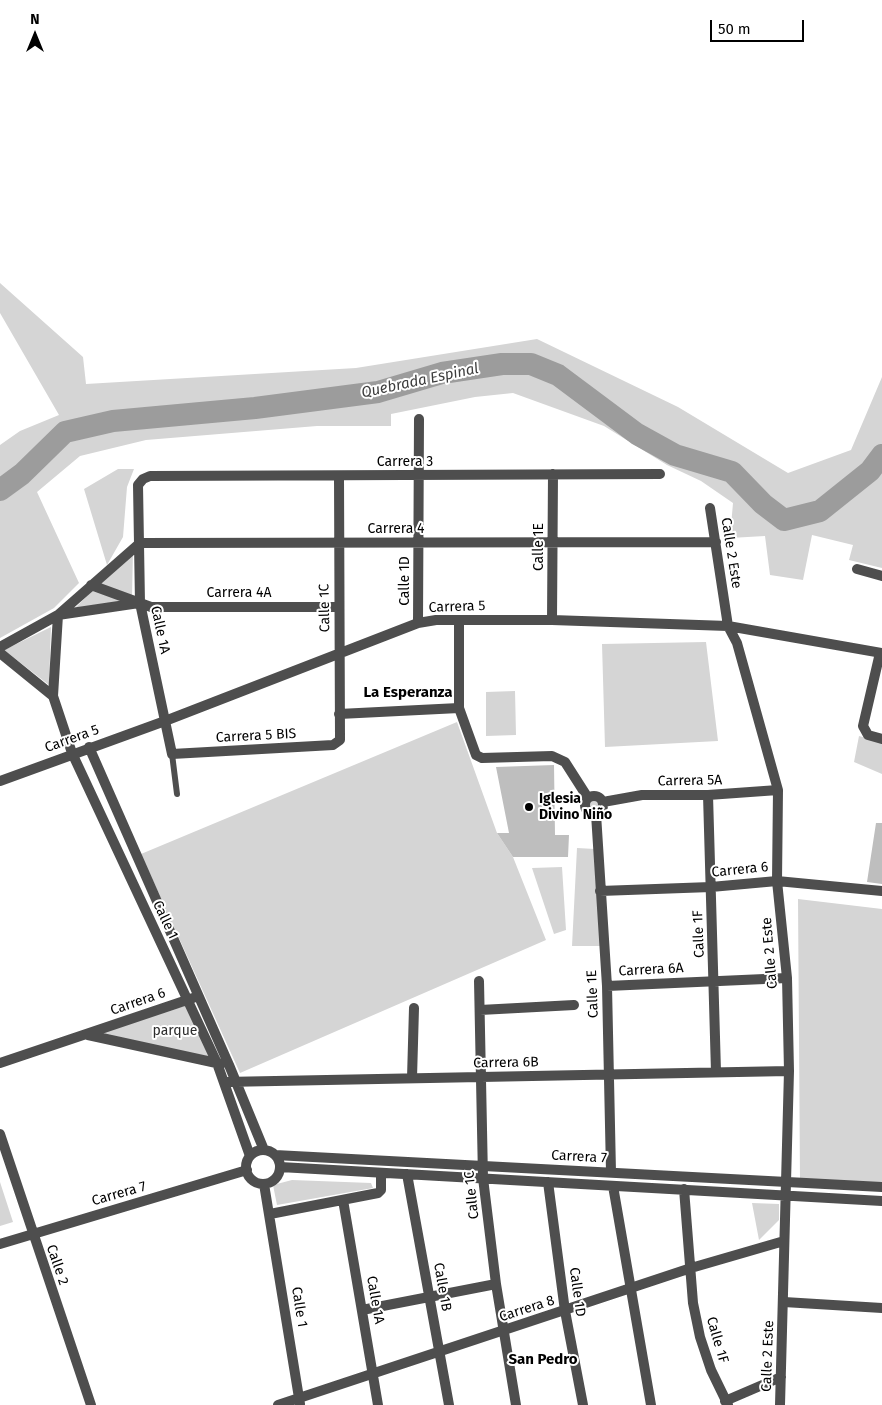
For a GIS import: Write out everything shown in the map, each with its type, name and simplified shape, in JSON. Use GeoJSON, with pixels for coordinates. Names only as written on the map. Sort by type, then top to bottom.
{"type":"FeatureCollection","features":[{"type":"Feature","properties":{"kind":"street","name":"Calle 1D"},"geometry":{"type":"LineString","coordinates":[[418,623],[419,419]]}},
{"type":"Feature","properties":{"kind":"street","name":"Calle 1E"},"geometry":{"type":"LineString","coordinates":[[552,620],[553,474]]}},
{"type":"Feature","properties":{"kind":"street","name":"Carrera 3"},"geometry":{"type":"LineString","coordinates":[[150,476],[660,474]]}},
{"type":"Feature","properties":{"kind":"street","name":"Calle 1A"},"geometry":{"type":"LineString","coordinates":[[150,476],[143,479],[138,486],[140,603],[172,754]]}},
{"type":"Feature","properties":{"kind":"street","name":"Calle 1C"},"geometry":{"type":"LineString","coordinates":[[339,476],[340,740]]}},
{"type":"Feature","properties":{"kind":"street","name":"Calle 2 Este"},"geometry":{"type":"LineString","coordinates":[[710,508],[728,626],[737,643],[778,790],[777,881],[787,978],[788,1071],[784,1302],[780,1405]]}},
{"type":"Feature","properties":{"kind":"street","name":"Carrera 4"},"geometry":{"type":"LineString","coordinates":[[140,543],[716,542]]}},
{"type":"Feature","properties":{"kind":"street"},"geometry":{"type":"LineString","coordinates":[[0,647],[58,616],[140,543]]}},
{"type":"Feature","properties":{"kind":"street"},"geometry":{"type":"LineString","coordinates":[[857,570],[882,576]]}},
{"type":"Feature","properties":{"kind":"street","name":"Carrera 4A"},"geometry":{"type":"LineString","coordinates":[[92,585],[151,607],[338,607]]}},
{"type":"Feature","properties":{"kind":"street","name":"Carrera 4A"},"geometry":{"type":"LineString","coordinates":[[58,616],[140,603]]}},
{"type":"Feature","properties":{"kind":"street","name":"Calle 1"},"geometry":{"type":"LineString","coordinates":[[58,616],[53,696],[72,753],[217,1063],[250,1156]]}},
{"type":"Feature","properties":{"kind":"street","name":"Carrera 5"},"geometry":{"type":"LineString","coordinates":[[0,781],[88,747],[165,721],[418,623],[436,620],[552,620],[728,626],[881,653]]}},
{"type":"Feature","properties":{"kind":"street"},"geometry":{"type":"LineString","coordinates":[[459,620],[459,708],[476,754],[482,758],[552,756],[565,762],[588,798]]}},
{"type":"Feature","properties":{"kind":"street"},"geometry":{"type":"LineString","coordinates":[[0,653],[53,696]]}},
{"type":"Feature","properties":{"kind":"street"},"geometry":{"type":"LineString","coordinates":[[881,653],[863,726],[868,735],[882,739]]}},
{"type":"Feature","properties":{"kind":"street"},"geometry":{"type":"LineString","coordinates":[[339,714],[459,708]]}},
{"type":"Feature","properties":{"kind":"street","name":"Carrera 5 BIS"},"geometry":{"type":"LineString","coordinates":[[172,754],[332,746],[340,740]]}},
{"type":"Feature","properties":{"kind":"street","name":"Calle 1"},"geometry":{"type":"LineString","coordinates":[[88,747],[230,1065],[264,1150]]}},
{"type":"Feature","properties":{"kind":"street","name":"Carrera 5A"},"geometry":{"type":"LineString","coordinates":[[603,802],[642,795],[708,795],[778,790]]}},
{"type":"Feature","properties":{"kind":"street","name":"Calle 1F"},"geometry":{"type":"LineString","coordinates":[[708,795],[716,1072]]}},
{"type":"Feature","properties":{"kind":"street"},"geometry":{"type":"LineString","coordinates":[[597,796],[603,802],[603,808],[596,814],[590,814],[586,809],[585,803],[588,798],[597,796]]}},
{"type":"Feature","properties":{"kind":"street","name":"Calle 1E"},"geometry":{"type":"LineString","coordinates":[[596,814],[607,986],[611,1172]]}},
{"type":"Feature","properties":{"kind":"street","name":"Carrera 6"},"geometry":{"type":"LineString","coordinates":[[600,890],[711,887],[777,881],[882,891]]}},
{"type":"Feature","properties":{"kind":"street","name":"Carrera 6A"},"geometry":{"type":"LineString","coordinates":[[607,986],[787,978]]}},
{"type":"Feature","properties":{"kind":"street","name":"Calle 1C"},"geometry":{"type":"LineString","coordinates":[[479,981],[483,1178],[496,1284],[516,1405]]}},
{"type":"Feature","properties":{"kind":"street","name":"Carrera 6"},"geometry":{"type":"LineString","coordinates":[[0,1063],[88,1035],[198,996]]}},
{"type":"Feature","properties":{"kind":"street"},"geometry":{"type":"LineString","coordinates":[[480,1010],[574,1005]]}},
{"type":"Feature","properties":{"kind":"street"},"geometry":{"type":"LineString","coordinates":[[412,1078],[414,1008]]}},
{"type":"Feature","properties":{"kind":"street","name":"Carrera 6"},"geometry":{"type":"LineString","coordinates":[[88,1035],[230,1065]]}},
{"type":"Feature","properties":{"kind":"street","name":"Carrera 6B"},"geometry":{"type":"LineString","coordinates":[[224,1082],[788,1071]]}},
{"type":"Feature","properties":{"kind":"street","name":"Calle 2"},"geometry":{"type":"LineString","coordinates":[[0,1134],[91,1405]]}},
{"type":"Feature","properties":{"kind":"street"},"geometry":{"type":"LineString","coordinates":[[264,1150],[275,1155],[280,1167],[276,1178],[264,1184],[250,1177],[247,1170],[250,1156],[264,1150]]}},
{"type":"Feature","properties":{"kind":"street","name":"Carrera 7"},"geometry":{"type":"LineString","coordinates":[[275,1155],[882,1187]]}},
{"type":"Feature","properties":{"kind":"street","name":"Carrera 7"},"geometry":{"type":"LineString","coordinates":[[280,1167],[882,1201]]}},
{"type":"Feature","properties":{"kind":"street","name":"Carrera 7"},"geometry":{"type":"LineString","coordinates":[[0,1244],[247,1170]]}},
{"type":"Feature","properties":{"kind":"street"},"geometry":{"type":"LineString","coordinates":[[270,1214],[380,1192],[381,1173]]}},
{"type":"Feature","properties":{"kind":"street","name":"Calle 1B"},"geometry":{"type":"LineString","coordinates":[[407,1174],[449,1405]]}},
{"type":"Feature","properties":{"kind":"street","name":"Calle 1D"},"geometry":{"type":"LineString","coordinates":[[548,1182],[565,1311],[583,1405]]}},
{"type":"Feature","properties":{"kind":"street","name":"Calle 1"},"geometry":{"type":"LineString","coordinates":[[264,1184],[300,1402]]}},
{"type":"Feature","properties":{"kind":"street"},"geometry":{"type":"LineString","coordinates":[[613,1186],[652,1405]]}},
{"type":"Feature","properties":{"kind":"street","name":"Calle 1F"},"geometry":{"type":"LineString","coordinates":[[684,1190],[693,1303],[700,1337],[711,1370],[726,1403]]}},
{"type":"Feature","properties":{"kind":"street","name":"Calle 1A"},"geometry":{"type":"LineString","coordinates":[[343,1200],[378,1405]]}},
{"type":"Feature","properties":{"kind":"street","name":"Carrera 8"},"geometry":{"type":"LineString","coordinates":[[278,1405],[300,1402],[373,1374],[630,1290],[691,1268],[784,1241]]}},
{"type":"Feature","properties":{"kind":"street"},"geometry":{"type":"LineString","coordinates":[[362,1310],[496,1284]]}},
{"type":"Feature","properties":{"kind":"street"},"geometry":{"type":"LineString","coordinates":[[784,1302],[882,1308]]}},
{"type":"Feature","properties":{"kind":"street"},"geometry":{"type":"LineString","coordinates":[[726,1403],[781,1377]]}},
{"type":"Feature","properties":{"kind":"lane","name":"Calle 1A"},"geometry":{"type":"LineString","coordinates":[[172,754],[177,794]]}},
{"type":"Feature","properties":{"kind":"green space"},"geometry":{"type":"Polygon","coordinates":[[[0,283],[83,357],[86,384],[356,368],[537,339],[678,407],[788,473],[851,450],[882,377],[882,568],[849,560],[853,545],[812,535],[803,580],[770,575],[765,536],[730,538],[733,503],[701,481],[667,465],[604,426],[513,393],[475,397],[391,414],[391,426],[317,426],[146,440],[80,456],[37,492],[79,583],[54,608],[0,638],[0,445],[20,431],[59,415],[0,313],[0,283]]]}},
{"type":"Feature","properties":{"kind":"green space"},"geometry":{"type":"Polygon","coordinates":[[[118,469],[134,469],[127,487],[123,537],[107,565],[84,489],[118,469]]]}},
{"type":"Feature","properties":{"kind":"green space"},"geometry":{"type":"Polygon","coordinates":[[[133,552],[132,597],[99,585],[133,552]]]}},
{"type":"Feature","properties":{"kind":"green space"},"geometry":{"type":"Polygon","coordinates":[[[93,590],[122,601],[75,608],[93,590]]]}},
{"type":"Feature","properties":{"kind":"green space"},"geometry":{"type":"Polygon","coordinates":[[[51,627],[49,685],[4,650],[51,627]]]}},
{"type":"Feature","properties":{"kind":"green space"},"geometry":{"type":"Polygon","coordinates":[[[706,642],[718,741],[605,747],[602,644],[706,642]]]}},
{"type":"Feature","properties":{"kind":"green space"},"geometry":{"type":"Polygon","coordinates":[[[515,691],[516,735],[486,736],[486,692],[515,691]]]}},
{"type":"Feature","properties":{"kind":"green space"},"geometry":{"type":"Polygon","coordinates":[[[457,722],[497,833],[513,857],[546,940],[240,1073],[141,854],[457,722]]]}},
{"type":"Feature","properties":{"kind":"green space"},"geometry":{"type":"Polygon","coordinates":[[[859,736],[882,742],[882,774],[854,762],[859,736]]]}},
{"type":"Feature","properties":{"kind":"green space"},"geometry":{"type":"Polygon","coordinates":[[[592,797],[598,797],[602,804],[598,811],[592,811],[588,807],[588,801],[592,797]]]}},
{"type":"Feature","properties":{"kind":"green space"},"geometry":{"type":"Polygon","coordinates":[[[577,848],[595,849],[602,946],[572,946],[577,848]]]}},
{"type":"Feature","properties":{"kind":"green space"},"geometry":{"type":"Polygon","coordinates":[[[562,867],[566,930],[554,934],[532,868],[562,867]]]}},
{"type":"Feature","properties":{"kind":"green space"},"geometry":{"type":"Polygon","coordinates":[[[798,899],[882,909],[882,1184],[800,1181],[798,899]]]}},
{"type":"Feature","properties":{"kind":"green space","name":"parque"},"geometry":{"type":"Polygon","coordinates":[[[188,1005],[212,1062],[103,1034],[102,1029],[188,1005]]]}},
{"type":"Feature","properties":{"kind":"green space"},"geometry":{"type":"Polygon","coordinates":[[[292,1180],[371,1183],[373,1188],[277,1205],[273,1185],[292,1180]]]}},
{"type":"Feature","properties":{"kind":"green space"},"geometry":{"type":"Polygon","coordinates":[[[0,1182],[13,1222],[0,1226],[0,1182]]]}},
{"type":"Feature","properties":{"kind":"green space"},"geometry":{"type":"Polygon","coordinates":[[[752,1203],[779,1204],[779,1220],[759,1240],[752,1203]]]}},
{"type":"Feature","properties":{"kind":"building","name":"Iglesia Divino Niño"},"geometry":{"type":"Polygon","coordinates":[[[554,765],[555,835],[569,835],[568,857],[513,857],[497,833],[509,833],[496,767],[554,765]]]}},
{"type":"Feature","properties":{"kind":"building"},"geometry":{"type":"Polygon","coordinates":[[[876,823],[882,823],[882,884],[867,882],[876,823]]]}},
{"type":"Feature","properties":{"kind":"waterway","name":"Quebrada Espinal"},"geometry":{"type":"LineString","coordinates":[[0,490],[22,474],[65,432],[113,421],[255,408],[378,392],[442,373],[502,364],[531,364],[558,375],[637,434],[675,455],[732,472],[763,504],[784,520],[820,511],[870,471],[882,455]]}},
{"type":"Feature","properties":{"kind":"place","name":"Iglesia Divino Niño"},"geometry":{"type":"Point","coordinates":[529,807]}},
{"type":"Feature","properties":{"kind":"district","name":"La Esperanza"},"geometry":{"type":"Point","coordinates":[408,693]}},
{"type":"Feature","properties":{"kind":"district","name":"San Pedro"},"geometry":{"type":"Point","coordinates":[543,1360]}}]}
